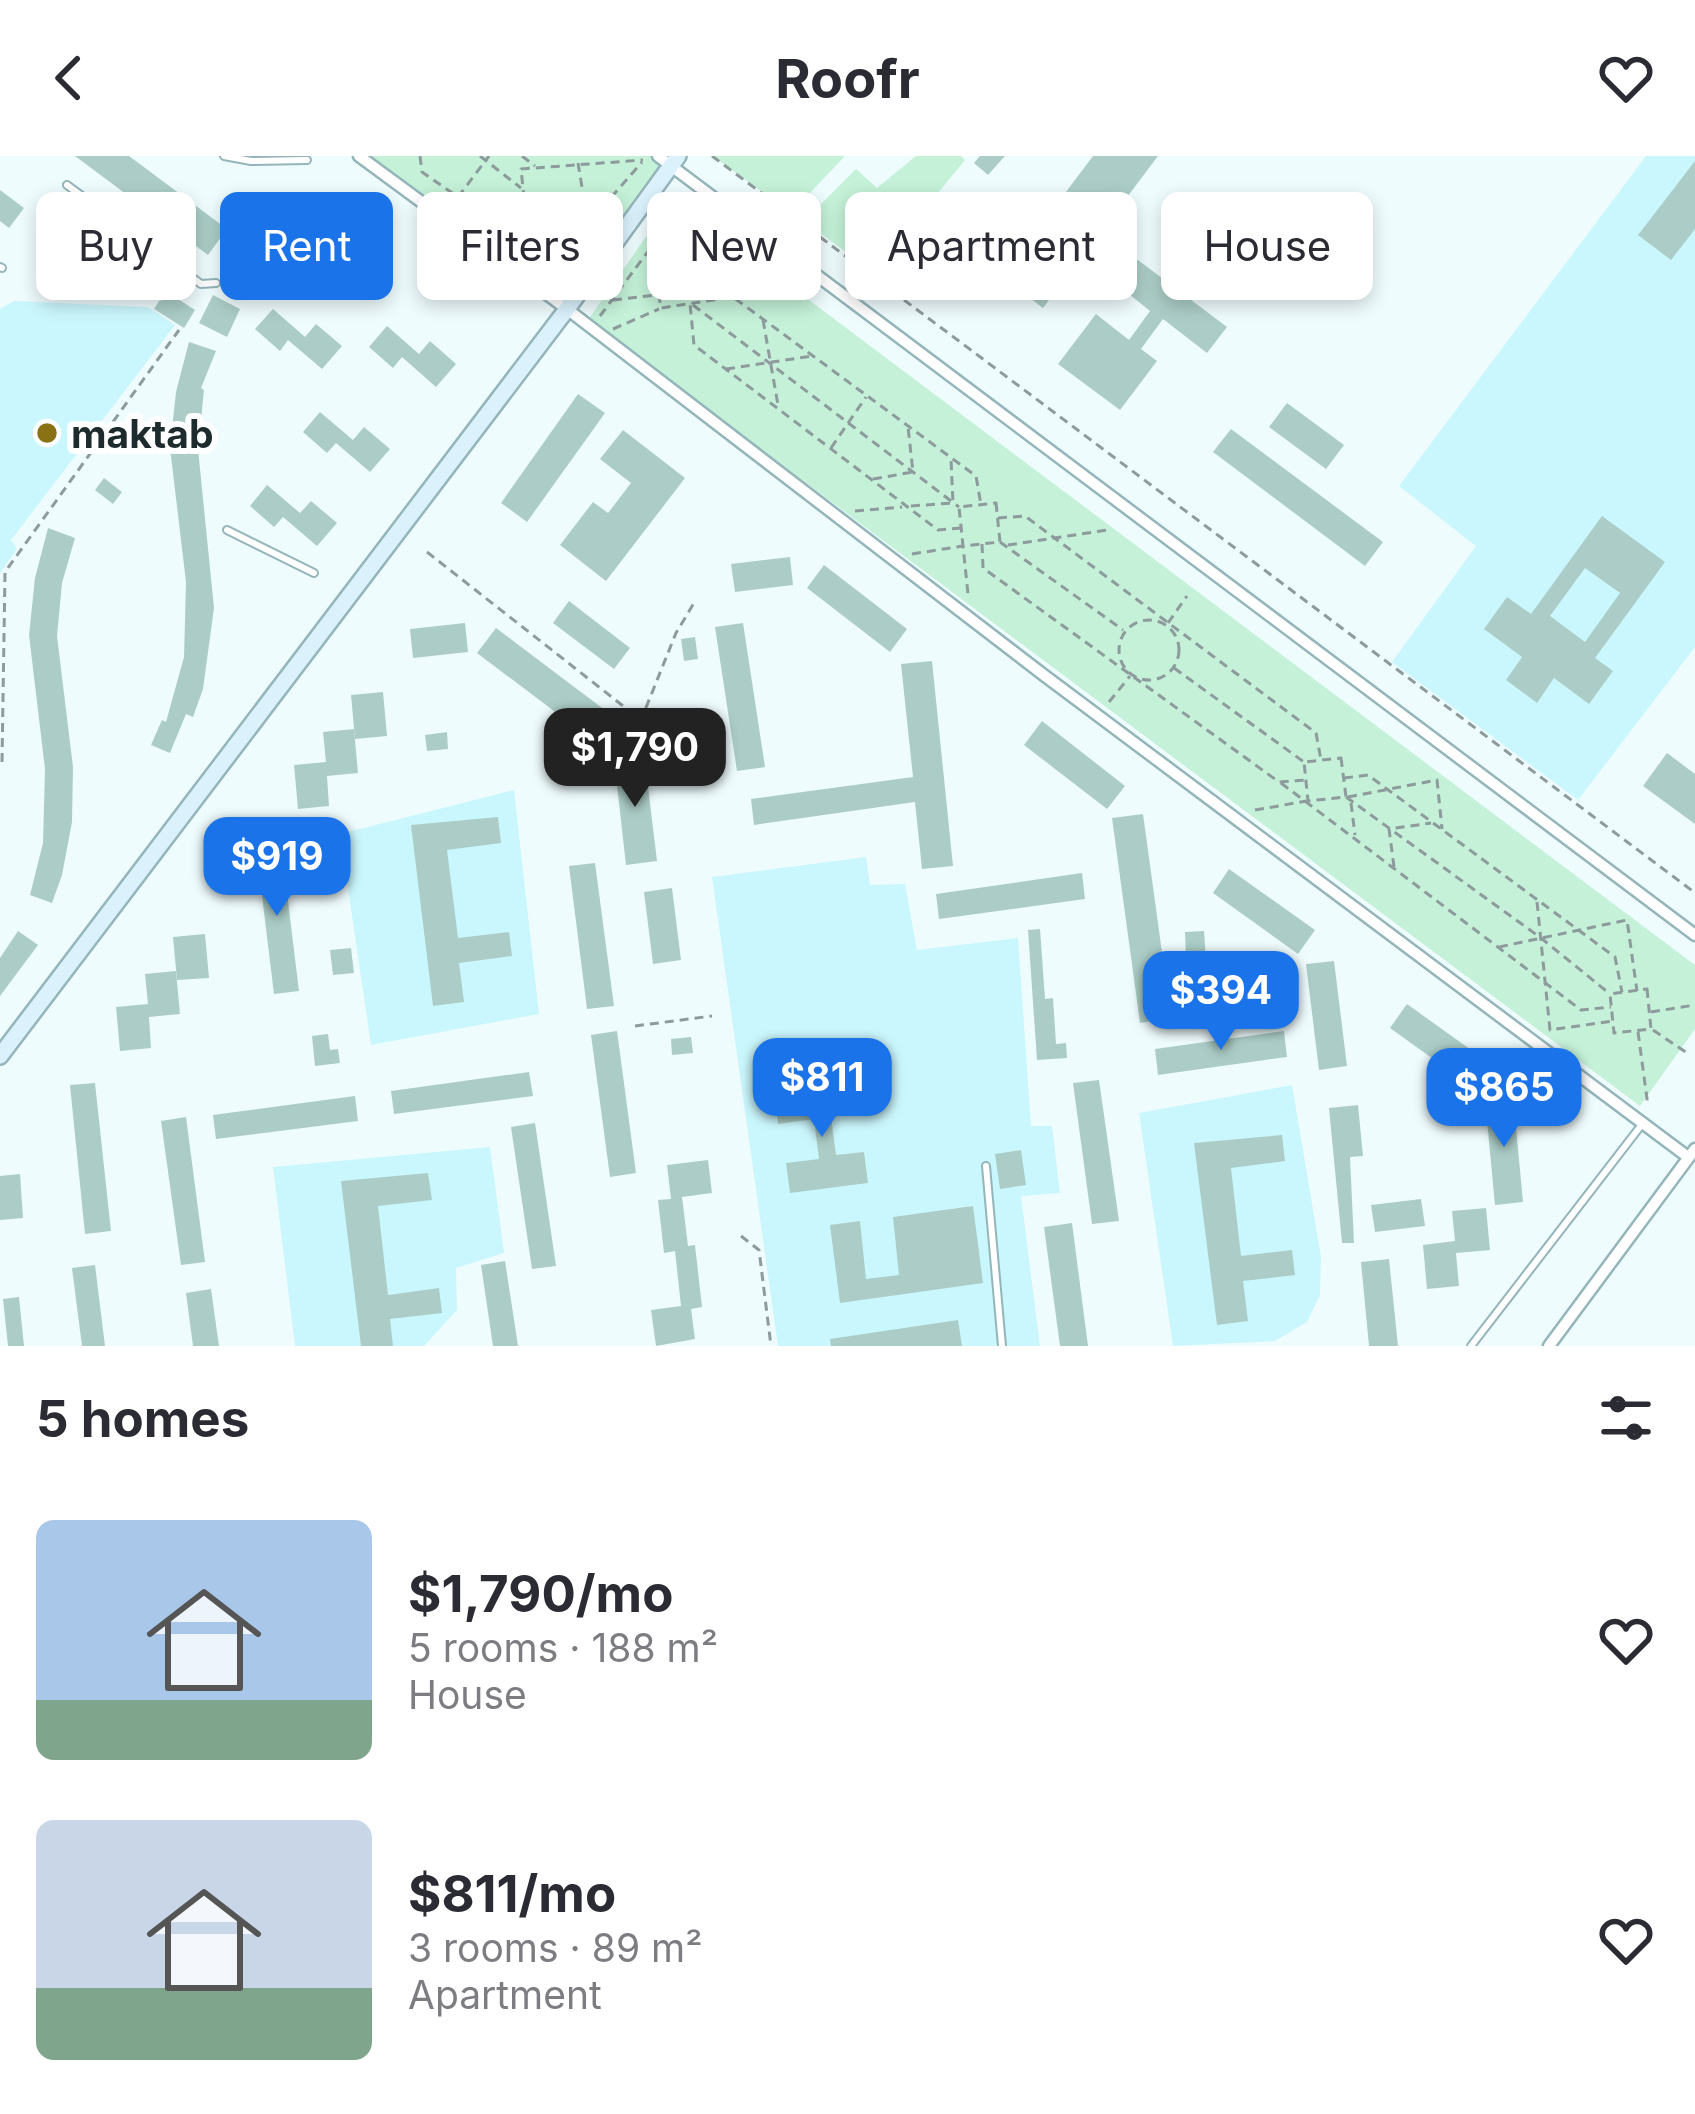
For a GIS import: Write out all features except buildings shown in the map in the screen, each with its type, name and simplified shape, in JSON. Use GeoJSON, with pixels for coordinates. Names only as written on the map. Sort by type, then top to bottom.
{"type":"FeatureCollection","features":[{"type":"Feature","properties":{"kind":"street"},"geometry":{"type":"LineString","coordinates":[[359,156],[567,309],[987,633],[1643,1123],[1692,1153],[1549,1346]]}},
{"type":"Feature","properties":{"kind":"street"},"geometry":{"type":"LineString","coordinates":[[0,1055],[567,309],[669,159],[1695,935]]}},
{"type":"Feature","properties":{"kind":"lane"},"geometry":{"type":"LineString","coordinates":[[224,156],[251,161],[307,160]]}},
{"type":"Feature","properties":{"kind":"lane"},"geometry":{"type":"LineString","coordinates":[[67,185],[201,284],[216,284]]}},
{"type":"Feature","properties":{"kind":"lane"},"geometry":{"type":"LineString","coordinates":[[227,530],[314,573]]}},
{"type":"Feature","properties":{"kind":"lane"},"geometry":{"type":"LineString","coordinates":[[1471,1346],[1643,1123]]}},
{"type":"Feature","properties":{"kind":"lane"},"geometry":{"type":"LineString","coordinates":[[986,1166],[1002,1346]]}},
{"type":"Feature","properties":{"kind":"path"},"geometry":{"type":"LineString","coordinates":[[420,156],[422,172],[451,192]]}},
{"type":"Feature","properties":{"kind":"path"},"geometry":{"type":"LineString","coordinates":[[480,156],[523,189]]}},
{"type":"Feature","properties":{"kind":"path"},"geometry":{"type":"LineString","coordinates":[[522,156],[536,167]]}},
{"type":"Feature","properties":{"kind":"path"},"geometry":{"type":"LineString","coordinates":[[548,156],[549,166]]}},
{"type":"Feature","properties":{"kind":"path"},"geometry":{"type":"LineString","coordinates":[[712,156],[1694,892]]}},
{"type":"Feature","properties":{"kind":"path"},"geometry":{"type":"LineString","coordinates":[[462,192],[488,158]]}},
{"type":"Feature","properties":{"kind":"path"},"geometry":{"type":"LineString","coordinates":[[523,192],[521,169],[643,160],[616,192]]}},
{"type":"Feature","properties":{"kind":"path"},"geometry":{"type":"LineString","coordinates":[[578,163],[583,192]]}},
{"type":"Feature","properties":{"kind":"path"},"geometry":{"type":"LineString","coordinates":[[623,285],[647,253]]}},
{"type":"Feature","properties":{"kind":"path"},"geometry":{"type":"LineString","coordinates":[[612,329],[661,308],[733,297],[976,476],[981,505]]}},
{"type":"Feature","properties":{"kind":"path"},"geometry":{"type":"LineString","coordinates":[[597,320],[612,300]]}},
{"type":"Feature","properties":{"kind":"path"},"geometry":{"type":"LineString","coordinates":[[660,300],[661,308]]}},
{"type":"Feature","properties":{"kind":"path"},"geometry":{"type":"LineString","coordinates":[[690,300],[694,344],[938,530],[961,528]]}},
{"type":"Feature","properties":{"kind":"path"},"geometry":{"type":"LineString","coordinates":[[691,304],[956,505]]}},
{"type":"Feature","properties":{"kind":"path"},"geometry":{"type":"LineString","coordinates":[[762,318],[779,409]]}},
{"type":"Feature","properties":{"kind":"path"},"geometry":{"type":"LineString","coordinates":[[2,762],[5,572],[178,330]]}},
{"type":"Feature","properties":{"kind":"path"},"geometry":{"type":"LineString","coordinates":[[726,369],[813,356]]}},
{"type":"Feature","properties":{"kind":"path"},"geometry":{"type":"LineString","coordinates":[[830,448],[867,396]]}},
{"type":"Feature","properties":{"kind":"path"},"geometry":{"type":"LineString","coordinates":[[908,425],[913,472]]}},
{"type":"Feature","properties":{"kind":"path"},"geometry":{"type":"LineString","coordinates":[[950,457],[968,593]]}},
{"type":"Feature","properties":{"kind":"path"},"geometry":{"type":"LineString","coordinates":[[871,479],[913,472]]}},
{"type":"Feature","properties":{"kind":"path"},"geometry":{"type":"LineString","coordinates":[[854,511],[996,503],[1003,544],[1125,632]]}},
{"type":"Feature","properties":{"kind":"path"},"geometry":{"type":"LineString","coordinates":[[998,518],[1025,516],[1316,733],[1321,760]]}},
{"type":"Feature","properties":{"kind":"path"},"geometry":{"type":"LineString","coordinates":[[912,554],[1107,530]]}},
{"type":"Feature","properties":{"kind":"path"},"geometry":{"type":"LineString","coordinates":[[982,544],[983,568],[1309,801],[1581,1010],[1611,1007]]}},
{"type":"Feature","properties":{"kind":"path"},"geometry":{"type":"LineString","coordinates":[[427,552],[641,720],[676,633],[694,603]]}},
{"type":"Feature","properties":{"kind":"path"},"geometry":{"type":"LineString","coordinates":[[1167,625],[1187,596]]}},
{"type":"Feature","properties":{"kind":"path"},"geometry":{"type":"LineString","coordinates":[[1149,619],[1167,625],[1178,640],[1174,668],[1149,680],[1131,674],[1119,650],[1125,632],[1149,619]]}},
{"type":"Feature","properties":{"kind":"path"},"geometry":{"type":"LineString","coordinates":[[0,655],[4,648]]}},
{"type":"Feature","properties":{"kind":"path"},"geometry":{"type":"LineString","coordinates":[[1174,668],[1304,762],[1341,758],[1356,839]]}},
{"type":"Feature","properties":{"kind":"path"},"geometry":{"type":"LineString","coordinates":[[1109,702],[1131,674]]}},
{"type":"Feature","properties":{"kind":"path"},"geometry":{"type":"LineString","coordinates":[[1304,762],[1309,801]]}},
{"type":"Feature","properties":{"kind":"path"},"geometry":{"type":"LineString","coordinates":[[1344,778],[1367,775],[1616,957],[1622,992]]}},
{"type":"Feature","properties":{"kind":"path"},"geometry":{"type":"LineString","coordinates":[[1255,810],[1348,799],[1437,780],[1442,830]]}},
{"type":"Feature","properties":{"kind":"path"},"geometry":{"type":"LineString","coordinates":[[1279,782],[1306,781]]}},
{"type":"Feature","properties":{"kind":"path"},"geometry":{"type":"LineString","coordinates":[[1348,799],[1610,994],[1614,1033],[1651,1029],[1690,1055]]}},
{"type":"Feature","properties":{"kind":"path"},"geometry":{"type":"LineString","coordinates":[[1389,829],[1433,823]]}},
{"type":"Feature","properties":{"kind":"path"},"geometry":{"type":"LineString","coordinates":[[1389,829],[1395,870]]}},
{"type":"Feature","properties":{"kind":"path"},"geometry":{"type":"LineString","coordinates":[[1537,900],[1550,1030],[1612,1021]]}},
{"type":"Feature","properties":{"kind":"path"},"geometry":{"type":"LineString","coordinates":[[1498,947],[1627,920],[1637,991]]}},
{"type":"Feature","properties":{"kind":"path"},"geometry":{"type":"LineString","coordinates":[[1610,994],[1647,989],[1651,1029]]}},
{"type":"Feature","properties":{"kind":"path"},"geometry":{"type":"LineString","coordinates":[[1650,1012],[1695,1005]]}},
{"type":"Feature","properties":{"kind":"path"},"geometry":{"type":"LineString","coordinates":[[635,1026],[712,1016]]}},
{"type":"Feature","properties":{"kind":"path"},"geometry":{"type":"LineString","coordinates":[[1638,1030],[1648,1106]]}},
{"type":"Feature","properties":{"kind":"path"},"geometry":{"type":"LineString","coordinates":[[741,1236],[759,1250],[771,1346]]}},
{"type":"Feature","properties":{"kind":"shaded area"},"geometry":{"type":"Polygon","coordinates":[[[1646,156],[1695,156],[1695,647],[1578,800],[1392,662],[1476,546],[1399,486],[1646,156]]]}},
{"type":"Feature","properties":{"kind":"shaded area","name":"maktab"},"geometry":{"type":"Polygon","coordinates":[[[14,301],[148,307],[175,325],[11,540],[17,549],[0,573],[0,309],[14,301]]]}},
{"type":"Feature","properties":{"kind":"shaded area"},"geometry":{"type":"Polygon","coordinates":[[[514,790],[539,1014],[371,1045],[340,834],[514,790]]]}},
{"type":"Feature","properties":{"kind":"shaded area"},"geometry":{"type":"Polygon","coordinates":[[[866,857],[870,885],[905,884],[917,950],[1018,938],[1031,1126],[1052,1126],[1060,1193],[1021,1196],[1040,1346],[778,1346],[712,877],[866,857]]]}},
{"type":"Feature","properties":{"kind":"shaded area"},"geometry":{"type":"Polygon","coordinates":[[[1292,1085],[1321,1257],[1320,1295],[1307,1322],[1275,1341],[1173,1346],[1139,1113],[1292,1085]]]}},
{"type":"Feature","properties":{"kind":"shaded area"},"geometry":{"type":"Polygon","coordinates":[[[490,1147],[504,1253],[456,1268],[457,1310],[424,1346],[295,1346],[273,1167],[490,1147]]]}},
{"type":"Feature","properties":{"kind":"green space"},"geometry":{"type":"Polygon","coordinates":[[[360,156],[658,156],[670,166],[623,231],[623,192],[417,192],[417,198],[360,156]]]}},
{"type":"Feature","properties":{"kind":"green space"},"geometry":{"type":"Polygon","coordinates":[[[713,156],[845,156],[811,192],[762,192],[713,156]]]}},
{"type":"Feature","properties":{"kind":"green space"},"geometry":{"type":"Polygon","coordinates":[[[916,156],[961,156],[965,160],[939,192],[845,192],[845,251],[821,234],[821,204],[856,169],[877,188],[916,156]]]}},
{"type":"Feature","properties":{"kind":"green space"},"geometry":{"type":"Polygon","coordinates":[[[647,235],[647,300],[809,300],[1695,965],[1695,1029],[1640,1106],[588,320],[602,300],[623,300],[623,270],[647,235]]]}},
{"type":"Feature","properties":{"kind":"place","name":"maktab"},"geometry":{"type":"Point","coordinates":[47,433]}}]}
